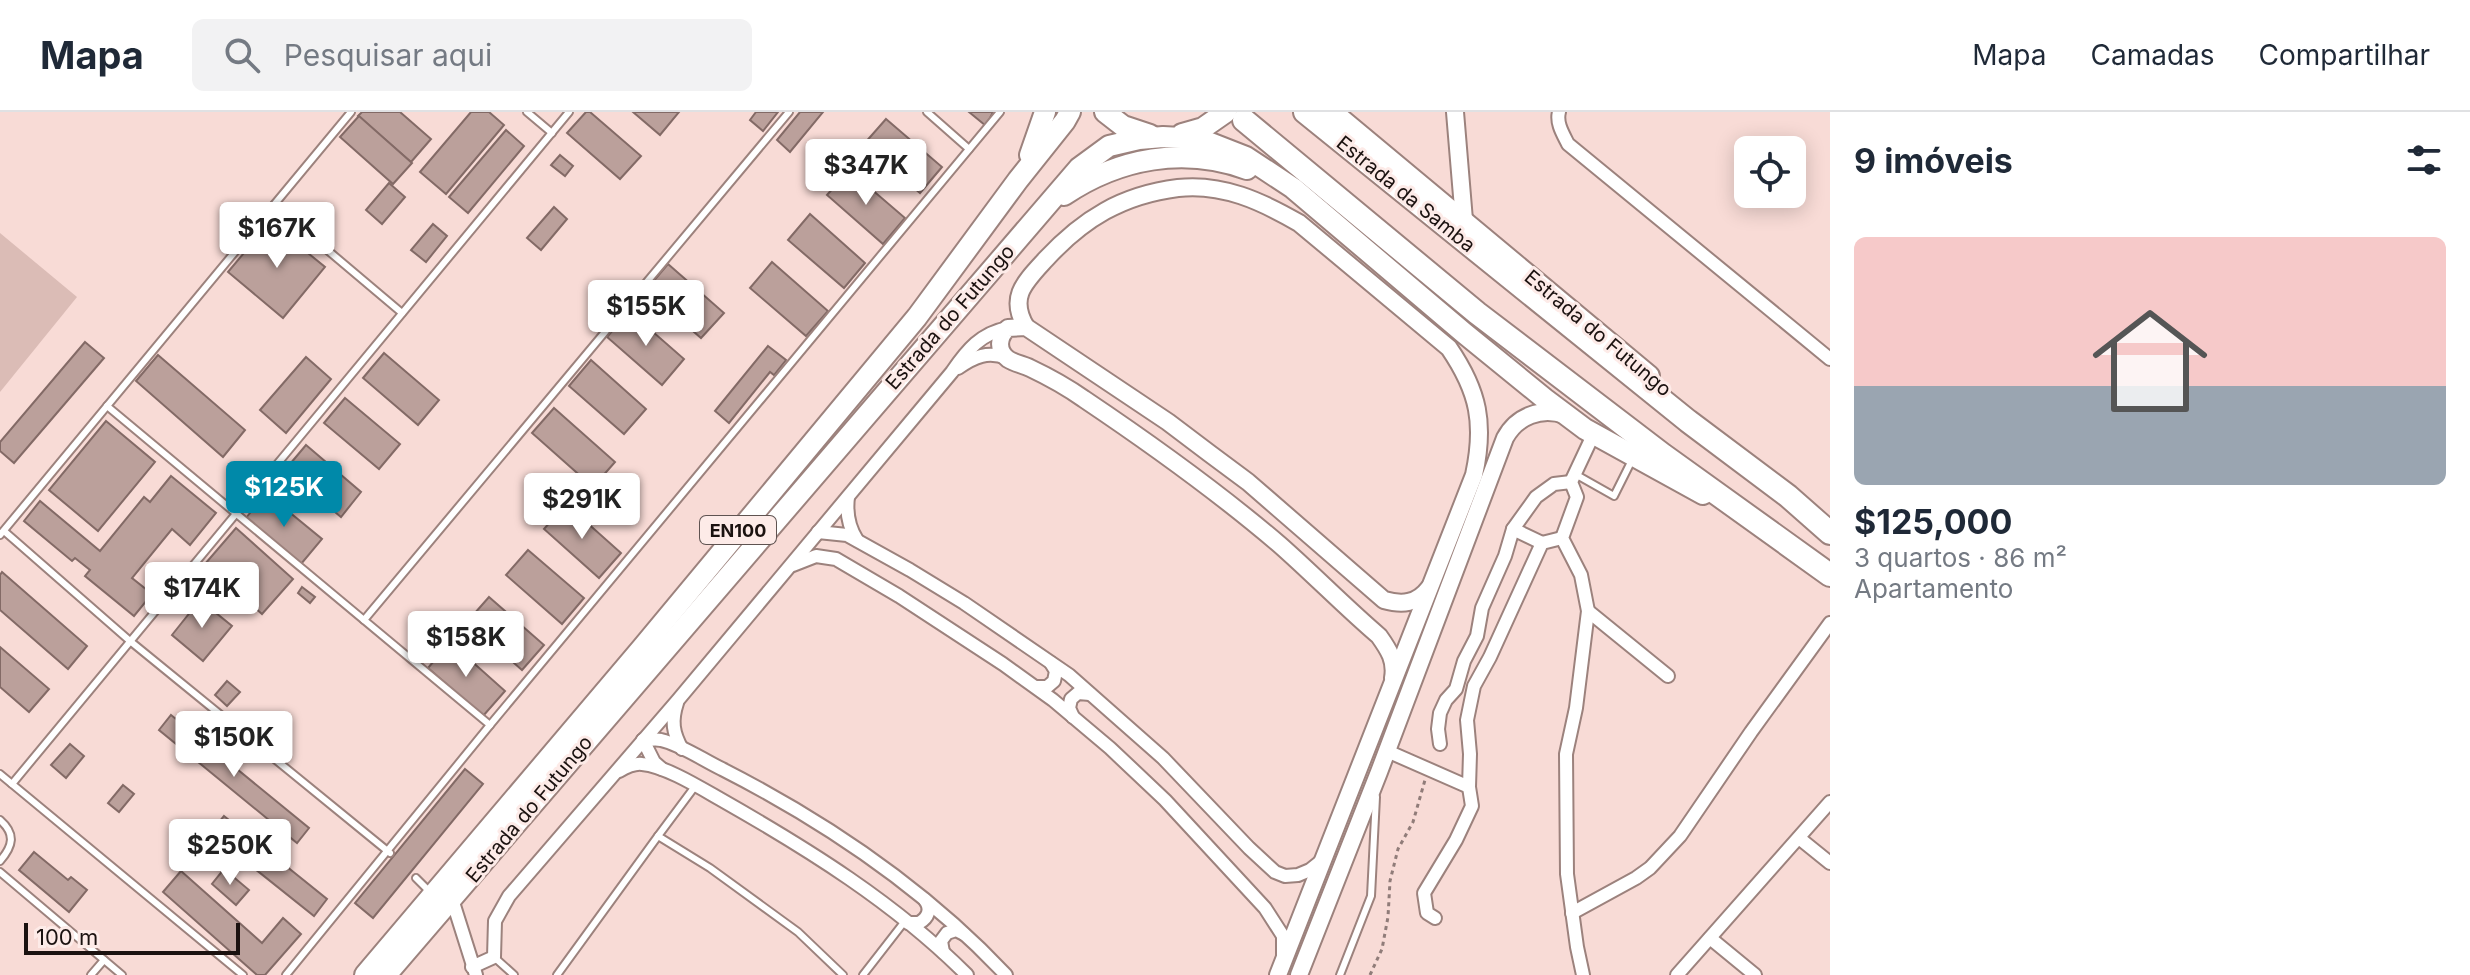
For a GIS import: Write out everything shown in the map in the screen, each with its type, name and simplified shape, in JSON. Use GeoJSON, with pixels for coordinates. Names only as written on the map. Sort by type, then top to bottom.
{"type":"FeatureCollection","features":[{"type":"Feature","properties":{"kind":"highway","name":"Estrada da Samba"},"geometry":{"type":"LineString","coordinates":[[1305,112],[1508,277]]}},
{"type":"Feature","properties":{"kind":"highway"},"geometry":{"type":"LineString","coordinates":[[1235,116],[1477,313],[1663,455],[1830,575]]}},
{"type":"Feature","properties":{"kind":"highway","name":"Estrada do Futungo"},"geometry":{"type":"LineString","coordinates":[[1508,277],[1688,421],[1788,496],[1830,533]]}},
{"type":"Feature","properties":{"kind":"main road"},"geometry":{"type":"LineString","coordinates":[[1018,180],[1037,142],[1045,112]]}},
{"type":"Feature","properties":{"kind":"main road","name":"Estrada do Futungo"},"geometry":{"type":"LineString","coordinates":[[386,975],[443,898],[917,317],[1070,112]]}},
{"type":"Feature","properties":{"kind":"main road"},"geometry":{"type":"LineString","coordinates":[[1105,112],[1123,126],[1163,137],[1190,133],[1235,116]]}},
{"type":"Feature","properties":{"kind":"main road","name":"Estrada do Futungo"},"geometry":{"type":"LineString","coordinates":[[1332,112],[1464,220],[1788,496]]}},
{"type":"Feature","properties":{"kind":"main road","name":"Estrada do Futungo"},"geometry":{"type":"LineString","coordinates":[[365,975],[443,898],[1079,168],[1109,146],[1163,137],[1200,139],[1246,157],[1299,192],[1464,333],[1570,417],[1634,456]]}},
{"type":"Feature","properties":{"kind":"main road"},"geometry":{"type":"LineString","coordinates":[[1048,206],[1099,174],[1129,163],[1161,157],[1196,157],[1231,163],[1299,192]]}},
{"type":"Feature","properties":{"kind":"main road"},"geometry":{"type":"LineString","coordinates":[[1634,456],[1765,528]]}},
{"type":"Feature","properties":{"kind":"street"},"geometry":{"type":"LineString","coordinates":[[1455,112],[1464,220]]}},
{"type":"Feature","properties":{"kind":"street"},"geometry":{"type":"LineString","coordinates":[[1559,112],[1561,130],[1568,144],[1830,359]]}},
{"type":"Feature","properties":{"kind":"street"},"geometry":{"type":"LineString","coordinates":[[1279,974],[1474,475],[1480,434],[1474,391],[1465,370],[1449,348],[1299,223],[1240,194],[1211,188],[1178,188],[1121,203],[1080,226],[1032,274],[1019,293],[1017,304],[1019,316],[1026,327],[1230,468],[1384,600],[1405,603],[1416,600],[1430,587]]}},
{"type":"Feature","properties":{"kind":"street"},"geometry":{"type":"LineString","coordinates":[[443,898],[474,971],[494,957],[495,921],[509,896],[678,700],[978,340],[994,330],[1026,327]]}},
{"type":"Feature","properties":{"kind":"street"},"geometry":{"type":"LineString","coordinates":[[1007,359],[999,341],[1008,328]]}},
{"type":"Feature","properties":{"kind":"street"},"geometry":{"type":"LineString","coordinates":[[952,372],[983,354],[995,354],[1028,367],[1071,390],[1172,460],[1281,546],[1379,636],[1393,661],[1392,689]]}},
{"type":"Feature","properties":{"kind":"street"},"geometry":{"type":"LineString","coordinates":[[1299,975],[1505,438],[1519,420],[1541,412],[1556,412],[1570,417]]}},
{"type":"Feature","properties":{"kind":"street"},"geometry":{"type":"LineString","coordinates":[[1583,975],[1567,874],[1566,754],[1576,708],[1588,611],[1581,575],[1562,538],[1577,497],[1573,478],[1594,433]]}},
{"type":"Feature","properties":{"kind":"street"},"geometry":{"type":"LineString","coordinates":[[1172,460],[1181,462],[1192,454],[1193,444],[1188,437]]}},
{"type":"Feature","properties":{"kind":"street"},"geometry":{"type":"LineString","coordinates":[[1213,490],[1208,482],[1212,469],[1221,466],[1230,468]]}},
{"type":"Feature","properties":{"kind":"street"},"geometry":{"type":"LineString","coordinates":[[1440,744],[1440,713],[1456,689],[1464,661],[1477,636],[1482,608],[1505,556],[1513,529],[1536,497],[1554,484],[1573,478]]}},
{"type":"Feature","properties":{"kind":"street"},"geometry":{"type":"LineString","coordinates":[[848,497],[850,529],[857,540]]}},
{"type":"Feature","properties":{"kind":"street"},"geometry":{"type":"LineString","coordinates":[[1513,529],[1542,543],[1562,538]]}},
{"type":"Feature","properties":{"kind":"street"},"geometry":{"type":"LineString","coordinates":[[818,532],[847,535],[857,540],[964,603],[1051,663],[1163,758],[1275,872],[1285,876],[1310,870],[1327,853]]}},
{"type":"Feature","properties":{"kind":"street"},"geometry":{"type":"LineString","coordinates":[[818,532],[836,559],[952,629],[1033,685],[1110,748],[1165,800],[1265,908],[1283,936],[1279,974]]}},
{"type":"Feature","properties":{"kind":"street"},"geometry":{"type":"LineString","coordinates":[[1435,918],[1427,913],[1424,893],[1456,840],[1472,806],[1467,720],[1474,686],[1542,543]]}},
{"type":"Feature","properties":{"kind":"street"},"geometry":{"type":"LineString","coordinates":[[789,567],[816,556],[836,559]]}},
{"type":"Feature","properties":{"kind":"street"},"geometry":{"type":"LineString","coordinates":[[1588,611],[1668,676]]}},
{"type":"Feature","properties":{"kind":"street"},"geometry":{"type":"LineString","coordinates":[[1572,913],[1636,878],[1650,868],[1680,836],[1830,623]]}},
{"type":"Feature","properties":{"kind":"street"},"geometry":{"type":"LineString","coordinates":[[1033,685],[1042,688],[1054,681],[1056,671],[1051,663]]}},
{"type":"Feature","properties":{"kind":"street"},"geometry":{"type":"LineString","coordinates":[[1456,689],[1471,702]]}},
{"type":"Feature","properties":{"kind":"street"},"geometry":{"type":"LineString","coordinates":[[1073,717],[1069,703],[1074,695],[1083,692],[1092,696]]}},
{"type":"Feature","properties":{"kind":"street"},"geometry":{"type":"LineString","coordinates":[[678,700],[673,727],[682,749]]}},
{"type":"Feature","properties":{"kind":"street"},"geometry":{"type":"LineString","coordinates":[[643,740],[661,740],[682,749],[753,785],[821,826],[925,900],[1006,975]]}},
{"type":"Feature","properties":{"kind":"street"},"geometry":{"type":"LineString","coordinates":[[643,740],[654,762],[664,771]]}},
{"type":"Feature","properties":{"kind":"street"},"geometry":{"type":"LineString","coordinates":[[1387,751],[1469,787]]}},
{"type":"Feature","properties":{"kind":"street"},"geometry":{"type":"LineString","coordinates":[[613,775],[630,765],[642,764],[696,785],[796,842],[863,888],[967,975]]}},
{"type":"Feature","properties":{"kind":"street"},"geometry":{"type":"LineString","coordinates":[[1677,975],[1830,802]]}},
{"type":"Feature","properties":{"kind":"street"},"geometry":{"type":"LineString","coordinates":[[1799,838],[1830,863]]}},
{"type":"Feature","properties":{"kind":"street"},"geometry":{"type":"LineString","coordinates":[[905,921],[915,924],[924,921],[929,913],[925,900]]}},
{"type":"Feature","properties":{"kind":"street"},"geometry":{"type":"LineString","coordinates":[[945,954],[941,945],[943,936],[956,930],[964,934]]}},
{"type":"Feature","properties":{"kind":"street"},"geometry":{"type":"LineString","coordinates":[[1710,938],[1755,975]]}},
{"type":"Feature","properties":{"kind":"lane"},"geometry":{"type":"LineString","coordinates":[[351,112],[2,533],[388,851]]}},
{"type":"Feature","properties":{"kind":"lane"},"geometry":{"type":"LineString","coordinates":[[527,112],[552,133]]}},
{"type":"Feature","properties":{"kind":"lane"},"geometry":{"type":"LineString","coordinates":[[12,784],[569,112]]}},
{"type":"Feature","properties":{"kind":"lane"},"geometry":{"type":"LineString","coordinates":[[364,620],[789,112]]}},
{"type":"Feature","properties":{"kind":"lane"},"geometry":{"type":"LineString","coordinates":[[927,112],[969,149]]}},
{"type":"Feature","properties":{"kind":"lane"},"geometry":{"type":"LineString","coordinates":[[286,975],[1000,112]]}},
{"type":"Feature","properties":{"kind":"lane"},"geometry":{"type":"LineString","coordinates":[[274,205],[402,313]]}},
{"type":"Feature","properties":{"kind":"lane"},"geometry":{"type":"LineString","coordinates":[[107,406],[490,725]]}},
{"type":"Feature","properties":{"kind":"lane"},"geometry":{"type":"LineString","coordinates":[[1573,478],[1614,496],[1634,456]]}},
{"type":"Feature","properties":{"kind":"lane"},"geometry":{"type":"LineString","coordinates":[[1340,975],[1371,896],[1379,772]]}},
{"type":"Feature","properties":{"kind":"lane"},"geometry":{"type":"LineString","coordinates":[[0,774],[243,975]]}},
{"type":"Feature","properties":{"kind":"lane"},"geometry":{"type":"LineString","coordinates":[[557,975],[696,785]]}},
{"type":"Feature","properties":{"kind":"lane"},"geometry":{"type":"LineString","coordinates":[[0,820],[12,833],[12,842],[0,861]]}},
{"type":"Feature","properties":{"kind":"lane"},"geometry":{"type":"LineString","coordinates":[[658,836],[710,868],[798,932],[843,975]]}},
{"type":"Feature","properties":{"kind":"lane"},"geometry":{"type":"LineString","coordinates":[[0,872],[122,975]]}},
{"type":"Feature","properties":{"kind":"lane"},"geometry":{"type":"LineString","coordinates":[[416,878],[443,898]]}},
{"type":"Feature","properties":{"kind":"lane"},"geometry":{"type":"LineString","coordinates":[[863,975],[905,921]]}},
{"type":"Feature","properties":{"kind":"lane"},"geometry":{"type":"LineString","coordinates":[[494,957],[514,975]]}},
{"type":"Feature","properties":{"kind":"lane"},"geometry":{"type":"LineString","coordinates":[[91,975],[104,960]]}},
{"type":"Feature","properties":{"kind":"path"},"geometry":{"type":"LineString","coordinates":[[1370,975],[1382,949],[1390,881],[1398,849],[1413,822],[1427,772],[1425,769]]}},
{"type":"Feature","properties":{"kind":"shaded area"},"geometry":{"type":"Polygon","coordinates":[[[0,233],[77,297],[0,392],[0,233]]]}},
{"type":"Feature","properties":{"kind":"building"},"geometry":{"type":"Polygon","coordinates":[[[362,112],[400,112],[431,139],[411,162],[358,116],[362,112]]]}},
{"type":"Feature","properties":{"kind":"building"},"geometry":{"type":"Polygon","coordinates":[[[471,112],[489,112],[504,125],[446,194],[420,172],[471,112]]]}},
{"type":"Feature","properties":{"kind":"building"},"geometry":{"type":"Polygon","coordinates":[[[586,112],[590,112],[641,156],[620,179],[567,133],[586,112]]]}},
{"type":"Feature","properties":{"kind":"building"},"geometry":{"type":"Polygon","coordinates":[[[633,112],[679,112],[660,135],[633,112]]]}},
{"type":"Feature","properties":{"kind":"building"},"geometry":{"type":"Polygon","coordinates":[[[756,112],[778,112],[763,131],[750,120],[756,112]]]}},
{"type":"Feature","properties":{"kind":"building"},"geometry":{"type":"Polygon","coordinates":[[[800,112],[823,112],[790,152],[777,140],[800,112]]]}},
{"type":"Feature","properties":{"kind":"building"},"geometry":{"type":"Polygon","coordinates":[[[969,112],[993,112],[986,126],[969,112]]]}},
{"type":"Feature","properties":{"kind":"building"},"geometry":{"type":"Polygon","coordinates":[[[359,116],[412,163],[393,184],[340,137],[359,116]]]}},
{"type":"Feature","properties":{"kind":"building"},"geometry":{"type":"Polygon","coordinates":[[[886,119],[942,167],[920,193],[864,144],[886,119]]]}},
{"type":"Feature","properties":{"kind":"building"},"geometry":{"type":"Polygon","coordinates":[[[506,130],[524,146],[468,213],[449,197],[506,130]]]}},
{"type":"Feature","properties":{"kind":"building"},"geometry":{"type":"Polygon","coordinates":[[[560,155],[573,166],[565,176],[551,165],[560,155]]]}},
{"type":"Feature","properties":{"kind":"building"},"geometry":{"type":"Polygon","coordinates":[[[849,170],[905,218],[883,244],[827,195],[849,170]]]}},
{"type":"Feature","properties":{"kind":"building"},"geometry":{"type":"Polygon","coordinates":[[[389,183],[405,197],[382,224],[366,210],[389,183]]]}},
{"type":"Feature","properties":{"kind":"building"},"geometry":{"type":"Polygon","coordinates":[[[554,207],[567,219],[541,250],[527,238],[554,207]]]}},
{"type":"Feature","properties":{"kind":"building"},"geometry":{"type":"Polygon","coordinates":[[[810,214],[865,263],[844,288],[788,240],[810,214]]]}},
{"type":"Feature","properties":{"kind":"building"},"geometry":{"type":"Polygon","coordinates":[[[270,222],[325,267],[283,318],[228,272],[270,222]]]}},
{"type":"Feature","properties":{"kind":"building"},"geometry":{"type":"Polygon","coordinates":[[[433,224],[447,236],[426,262],[411,250],[433,224]]]}},
{"type":"Feature","properties":{"kind":"building"},"geometry":{"type":"Polygon","coordinates":[[[772,262],[828,311],[806,336],[750,288],[772,262]]]}},
{"type":"Feature","properties":{"kind":"building"},"geometry":{"type":"Polygon","coordinates":[[[668,264],[724,313],[701,338],[646,290],[668,264]]]}},
{"type":"Feature","properties":{"kind":"building"},"geometry":{"type":"Polygon","coordinates":[[[629,311],[684,359],[662,385],[607,337],[629,311]]]}},
{"type":"Feature","properties":{"kind":"building"},"geometry":{"type":"Polygon","coordinates":[[[85,342],[104,358],[14,463],[0,451],[0,442],[85,342]]]}},
{"type":"Feature","properties":{"kind":"building"},"geometry":{"type":"Polygon","coordinates":[[[768,346],[786,360],[774,375],[770,372],[729,423],[715,411],[768,346]]]}},
{"type":"Feature","properties":{"kind":"building"},"geometry":{"type":"Polygon","coordinates":[[[384,353],[439,400],[418,425],[363,378],[384,353]]]}},
{"type":"Feature","properties":{"kind":"building"},"geometry":{"type":"Polygon","coordinates":[[[158,355],[245,430],[223,457],[136,381],[158,355]]]}},
{"type":"Feature","properties":{"kind":"building"},"geometry":{"type":"Polygon","coordinates":[[[306,357],[331,379],[286,433],[260,410],[306,357]]]}},
{"type":"Feature","properties":{"kind":"building"},"geometry":{"type":"Polygon","coordinates":[[[591,360],[646,409],[624,434],[569,386],[591,360]]]}},
{"type":"Feature","properties":{"kind":"building"},"geometry":{"type":"Polygon","coordinates":[[[345,398],[400,444],[379,469],[324,423],[345,398]]]}},
{"type":"Feature","properties":{"kind":"building"},"geometry":{"type":"Polygon","coordinates":[[[554,408],[615,462],[593,487],[532,433],[554,408]]]}},
{"type":"Feature","properties":{"kind":"building"},"geometry":{"type":"Polygon","coordinates":[[[106,421],[155,462],[98,531],[49,490],[106,421]]]}},
{"type":"Feature","properties":{"kind":"building"},"geometry":{"type":"Polygon","coordinates":[[[306,445],[361,492],[341,517],[285,470],[306,445]]]}},
{"type":"Feature","properties":{"kind":"building"},"geometry":{"type":"Polygon","coordinates":[[[171,476],[216,513],[190,545],[172,529],[132,578],[152,594],[134,616],[85,576],[90,570],[75,558],[72,561],[24,521],[40,501],[100,551],[144,497],[150,502],[171,476]]]}},
{"type":"Feature","properties":{"kind":"building"},"geometry":{"type":"Polygon","coordinates":[[[266,493],[322,539],[301,564],[246,518],[266,493]]]}},
{"type":"Feature","properties":{"kind":"building"},"geometry":{"type":"Polygon","coordinates":[[[566,504],[621,553],[599,578],[544,529],[566,504]]]}},
{"type":"Feature","properties":{"kind":"building"},"geometry":{"type":"Polygon","coordinates":[[[236,528],[293,579],[262,614],[205,564],[236,528]]]}},
{"type":"Feature","properties":{"kind":"building"},"geometry":{"type":"Polygon","coordinates":[[[528,550],[584,598],[562,624],[506,575],[528,550]]]}},
{"type":"Feature","properties":{"kind":"building"},"geometry":{"type":"Polygon","coordinates":[[[2,572],[87,646],[68,669],[0,610],[2,572]]]}},
{"type":"Feature","properties":{"kind":"building"},"geometry":{"type":"Polygon","coordinates":[[[302,587],[315,597],[310,603],[298,593],[302,587]]]}},
{"type":"Feature","properties":{"kind":"building"},"geometry":{"type":"Polygon","coordinates":[[[489,597],[544,645],[522,670],[467,622],[489,597]]]}},
{"type":"Feature","properties":{"kind":"building"},"geometry":{"type":"Polygon","coordinates":[[[200,600],[232,626],[203,661],[172,635],[200,600]]]}},
{"type":"Feature","properties":{"kind":"building"},"geometry":{"type":"Polygon","coordinates":[[[450,642],[505,691],[483,716],[428,668],[450,642]]]}},
{"type":"Feature","properties":{"kind":"building"},"geometry":{"type":"Polygon","coordinates":[[[0,647],[49,689],[29,712],[0,687],[0,647]]]}},
{"type":"Feature","properties":{"kind":"building"},"geometry":{"type":"Polygon","coordinates":[[[227,681],[240,692],[227,706],[215,695],[227,681]]]}},
{"type":"Feature","properties":{"kind":"building"},"geometry":{"type":"Polygon","coordinates":[[[171,715],[309,828],[297,843],[159,730],[171,715]]]}},
{"type":"Feature","properties":{"kind":"building"},"geometry":{"type":"Polygon","coordinates":[[[70,744],[84,756],[66,778],[51,765],[70,744]]]}},
{"type":"Feature","properties":{"kind":"building"},"geometry":{"type":"Polygon","coordinates":[[[465,769],[483,784],[373,918],[355,903],[465,769]]]}},
{"type":"Feature","properties":{"kind":"building"},"geometry":{"type":"Polygon","coordinates":[[[123,785],[134,794],[119,812],[108,803],[123,785]]]}},
{"type":"Feature","properties":{"kind":"building"},"geometry":{"type":"Polygon","coordinates":[[[224,816],[327,899],[314,916],[210,833],[224,816]]]}},
{"type":"Feature","properties":{"kind":"building"},"geometry":{"type":"Polygon","coordinates":[[[34,852],[68,880],[71,877],[87,890],[69,912],[19,870],[34,852]]]}},
{"type":"Feature","properties":{"kind":"building"},"geometry":{"type":"Polygon","coordinates":[[[224,869],[249,890],[236,905],[212,884],[224,869]]]}},
{"type":"Feature","properties":{"kind":"building"},"geometry":{"type":"Polygon","coordinates":[[[181,871],[262,943],[283,918],[301,934],[265,975],[257,975],[163,892],[181,871]]]}}]}
